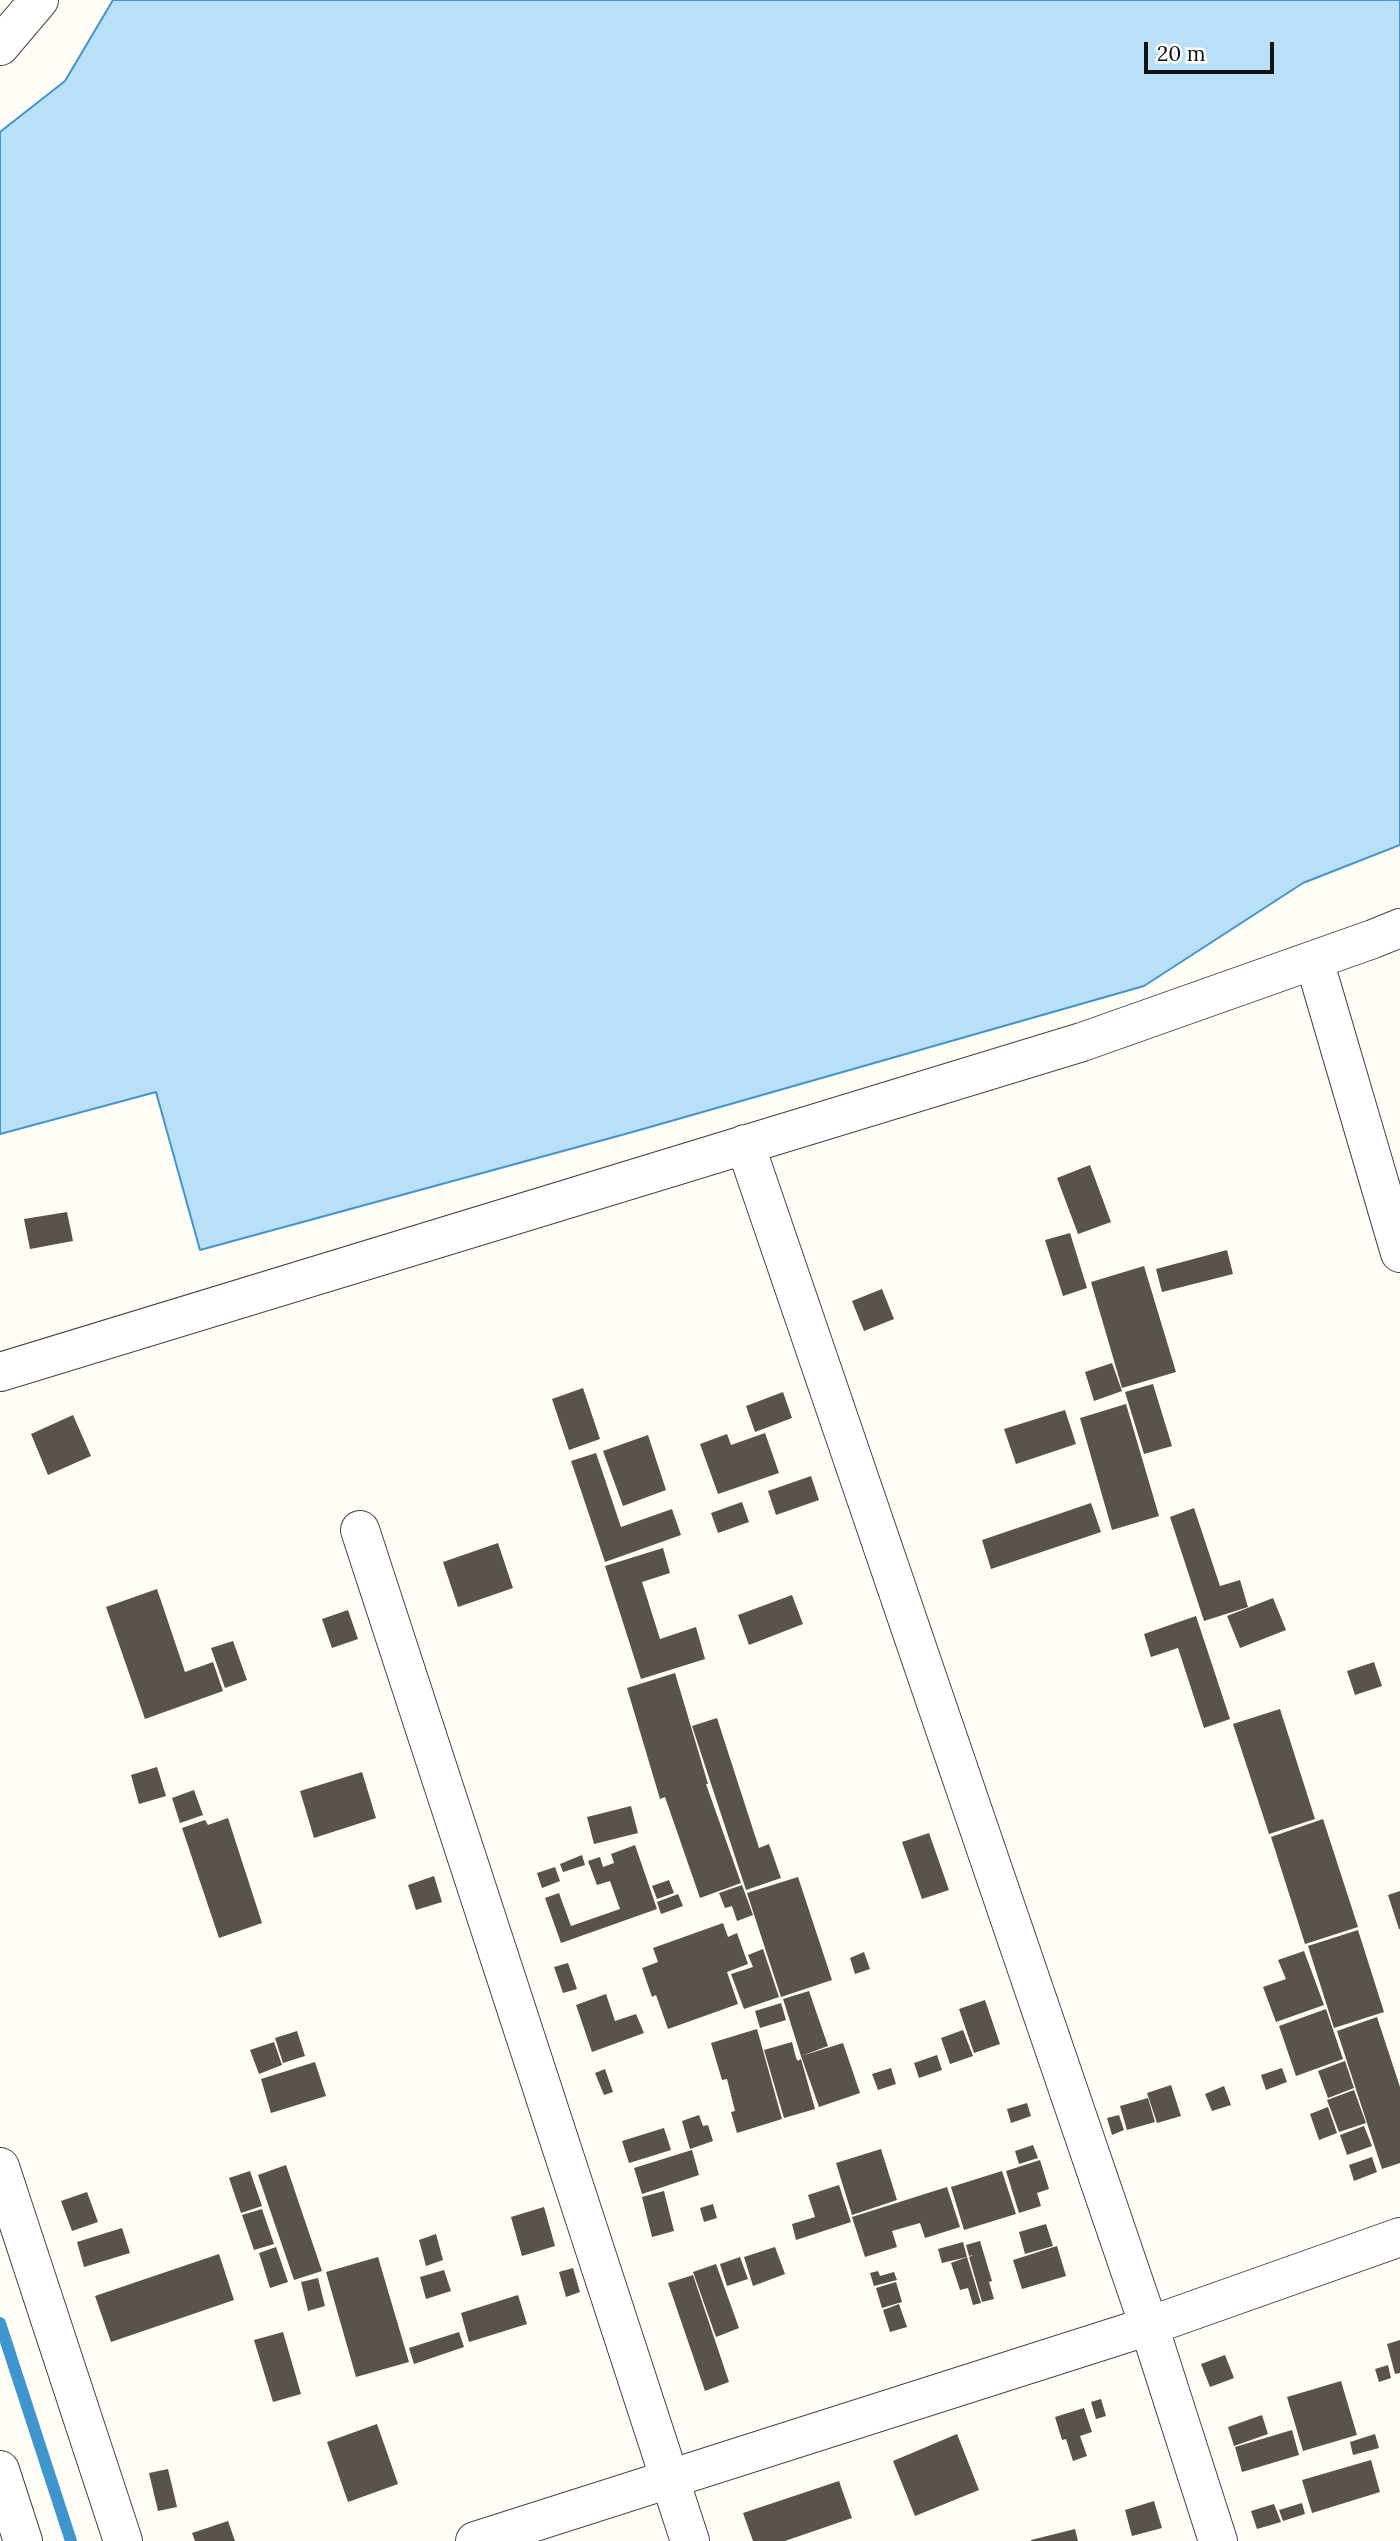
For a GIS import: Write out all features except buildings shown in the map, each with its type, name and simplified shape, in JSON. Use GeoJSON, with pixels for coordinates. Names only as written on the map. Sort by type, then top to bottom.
{"type":"FeatureCollection","features":[{"type":"Feature","properties":{"kind":"street"},"geometry":{"type":"LineString","coordinates":[[0,46],[39,0]]}},
{"type":"Feature","properties":{"kind":"street"},"geometry":{"type":"LineString","coordinates":[[0,1372],[1082,1042],[1400,928]]}},
{"type":"Feature","properties":{"kind":"street"},"geometry":{"type":"LineString","coordinates":[[1314,960],[1400,1253]]}},
{"type":"Feature","properties":{"kind":"street"},"geometry":{"type":"LineString","coordinates":[[746,1144],[1149,2326],[1218,2541]]}},
{"type":"Feature","properties":{"kind":"street"},"geometry":{"type":"LineString","coordinates":[[360,1530],[690,2541]]}},
{"type":"Feature","properties":{"kind":"street"},"geometry":{"type":"LineString","coordinates":[[0,2166],[123,2541]]}},
{"type":"Feature","properties":{"kind":"street"},"geometry":{"type":"LineString","coordinates":[[475,2541],[1149,2326],[1400,2237]]}},
{"type":"Feature","properties":{"kind":"street"},"geometry":{"type":"LineString","coordinates":[[0,2470],[23,2541]]}},
{"type":"Feature","properties":{"kind":"water"},"geometry":{"type":"Polygon","coordinates":[[[113,0],[1400,0],[1400,845],[1303,883],[1144,986],[629,1133],[200,1250],[156,1092],[0,1134],[0,132],[65,81],[113,0]]]}},
{"type":"Feature","properties":{"kind":"waterway"},"geometry":{"type":"LineString","coordinates":[[0,2323],[71,2541]]}}]}
